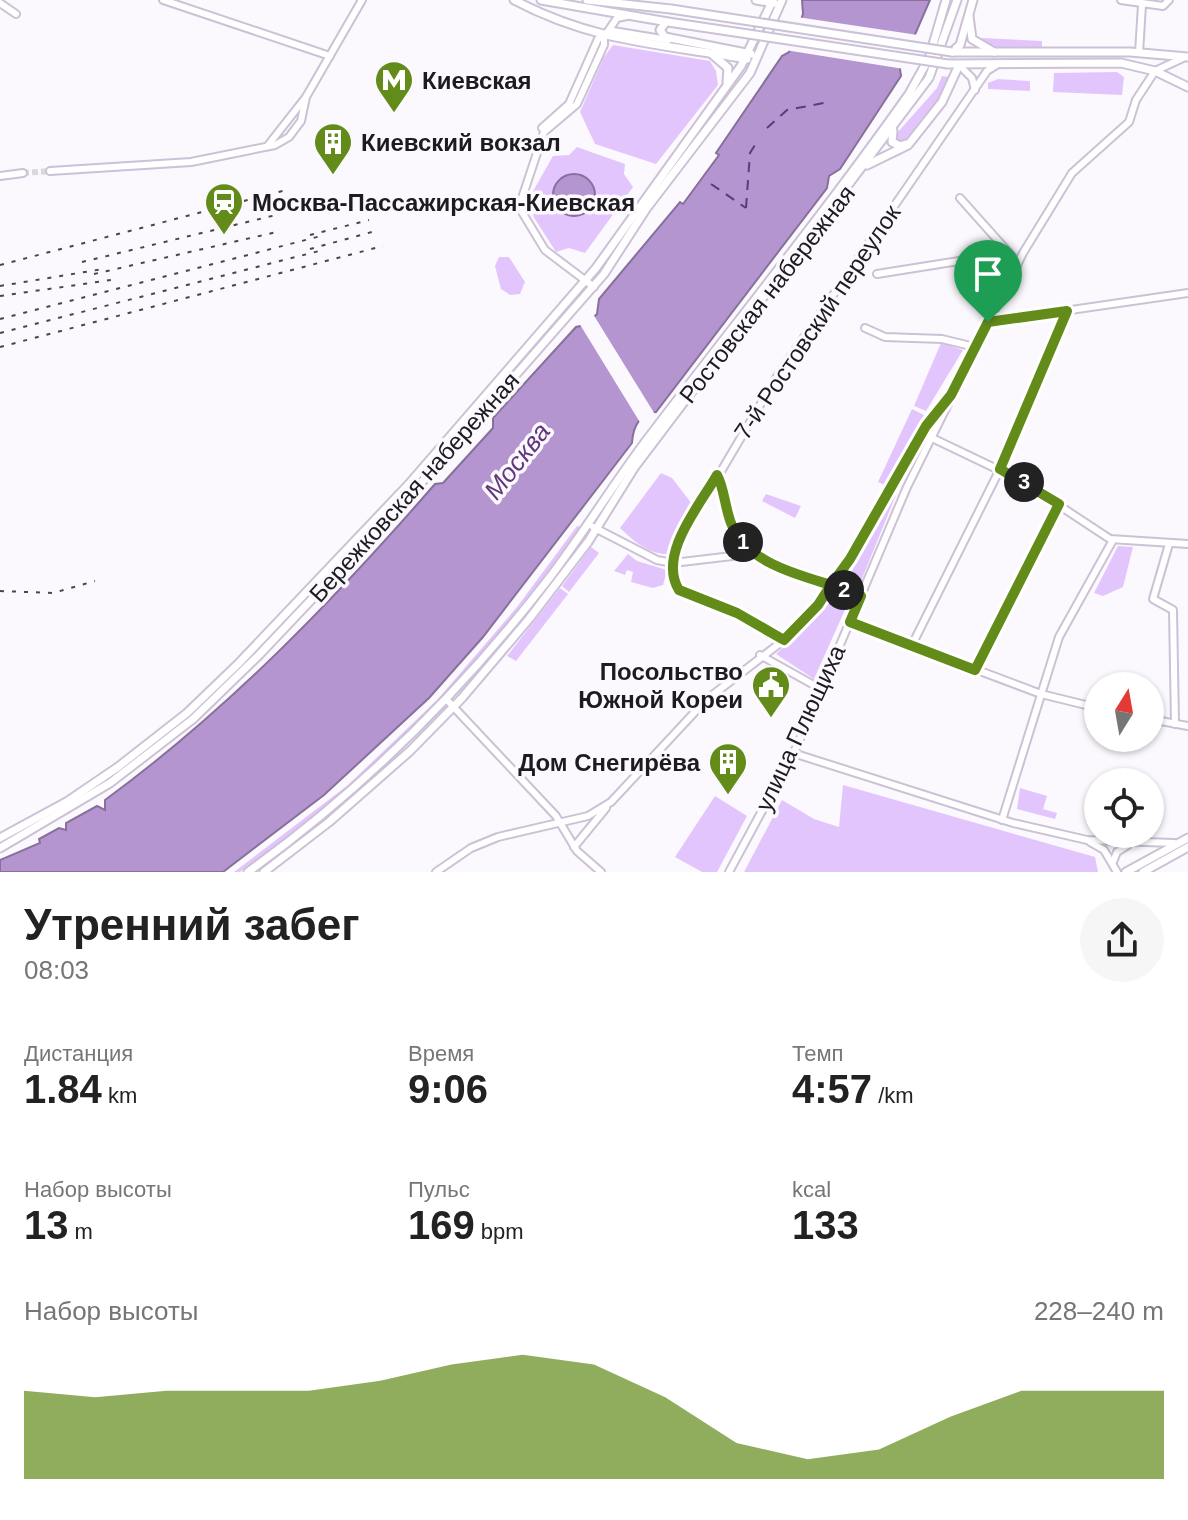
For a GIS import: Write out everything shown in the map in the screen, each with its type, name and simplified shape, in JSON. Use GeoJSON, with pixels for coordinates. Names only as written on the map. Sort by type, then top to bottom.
{"type":"FeatureCollection","features":[{"type":"Feature","properties":{"kind":"main road"},"geometry":{"type":"LineString","coordinates":[[514,0],[562,24],[604,37],[747,56]]}},
{"type":"Feature","properties":{"kind":"main road"},"geometry":{"type":"LineString","coordinates":[[541,0],[627,16],[948,64],[1110,62],[1155,71],[1188,87]]}},
{"type":"Feature","properties":{"kind":"main road"},"geometry":{"type":"LineString","coordinates":[[587,0],[608,5],[671,9],[952,52],[1139,53],[1186,58]]}},
{"type":"Feature","properties":{"kind":"main road"},"geometry":{"type":"LineString","coordinates":[[608,5],[641,0]]}},
{"type":"Feature","properties":{"kind":"main road"},"geometry":{"type":"LineString","coordinates":[[666,0],[671,9]]}},
{"type":"Feature","properties":{"kind":"main road"},"geometry":{"type":"LineString","coordinates":[[756,0],[777,2]]}},
{"type":"Feature","properties":{"kind":"main road","name":"Ростовская набережная"},"geometry":{"type":"LineString","coordinates":[[593,526],[650,435],[861,162],[909,94],[929,58],[946,0]]}},
{"type":"Feature","properties":{"kind":"main road","name":"Ростовская набережная"},"geometry":{"type":"LineString","coordinates":[[593,526],[895,126],[939,59],[957,0]]}},
{"type":"Feature","properties":{"kind":"main road"},"geometry":{"type":"LineString","coordinates":[[952,52],[960,45],[973,0]]}},
{"type":"Feature","properties":{"kind":"main road","name":"Бережковская набережная"},"geometry":{"type":"LineString","coordinates":[[0,838],[118,767],[218,684],[409,484],[586,281],[747,56],[777,2]]}},
{"type":"Feature","properties":{"kind":"main road","name":"Бережковская набережная"},"geometry":{"type":"LineString","coordinates":[[0,848],[110,783],[163,744],[225,690],[415,490],[594,287],[646,209],[758,58],[777,2]]}},
{"type":"Feature","properties":{"kind":"main road"},"geometry":{"type":"LineString","coordinates":[[969,16],[969,30],[977,43],[1006,54]]}},
{"type":"Feature","properties":{"kind":"main road"},"geometry":{"type":"LineString","coordinates":[[668,22],[662,24],[660,33],[676,40],[758,58]]}},
{"type":"Feature","properties":{"kind":"main road"},"geometry":{"type":"LineString","coordinates":[[703,52],[719,58],[728,68],[723,90]]}},
{"type":"Feature","properties":{"kind":"main road"},"geometry":{"type":"LineString","coordinates":[[865,166],[905,149],[942,102],[959,65]]}},
{"type":"Feature","properties":{"kind":"main road"},"geometry":{"type":"LineString","coordinates":[[895,126],[890,139],[894,145],[906,143],[914,137]]}},
{"type":"Feature","properties":{"kind":"main road"},"geometry":{"type":"LineString","coordinates":[[248,872],[345,798],[447,700],[593,526]]}},
{"type":"Feature","properties":{"kind":"main road"},"geometry":{"type":"LineString","coordinates":[[264,872],[379,780],[453,708],[529,619],[593,526]]}},
{"type":"Feature","properties":{"kind":"main road"},"geometry":{"type":"LineString","coordinates":[[1126,872],[1186,842]]}},
{"type":"Feature","properties":{"kind":"main road"},"geometry":{"type":"LineString","coordinates":[[1143,872],[1186,842]]}},
{"type":"Feature","properties":{"kind":"street"},"geometry":{"type":"LineString","coordinates":[[163,0],[330,56]]}},
{"type":"Feature","properties":{"kind":"street"},"geometry":{"type":"LineString","coordinates":[[264,147],[277,138],[306,97],[362,0]]}},
{"type":"Feature","properties":{"kind":"street"},"geometry":{"type":"LineString","coordinates":[[1121,0],[1163,6],[1169,0]]}},
{"type":"Feature","properties":{"kind":"street"},"geometry":{"type":"LineString","coordinates":[[0,3],[16,14]]}},
{"type":"Feature","properties":{"kind":"street"},"geometry":{"type":"LineString","coordinates":[[1139,53],[1142,5]]}},
{"type":"Feature","properties":{"kind":"street"},"geometry":{"type":"LineString","coordinates":[[594,287],[545,250],[519,207],[546,129],[577,104],[604,45],[604,37],[614,20],[627,16]]}},
{"type":"Feature","properties":{"kind":"street"},"geometry":{"type":"LineString","coordinates":[[604,37],[613,31],[676,40]]}},
{"type":"Feature","properties":{"kind":"street"},"geometry":{"type":"LineString","coordinates":[[1155,71],[1186,58]]}},
{"type":"Feature","properties":{"kind":"street","name":"7-й Ростовский переулок"},"geometry":{"type":"LineString","coordinates":[[673,563],[686,528],[781,370],[987,71],[998,64]]}},
{"type":"Feature","properties":{"kind":"street"},"geometry":{"type":"LineString","coordinates":[[959,65],[972,78],[975,90]]}},
{"type":"Feature","properties":{"kind":"street","name":"улица Плющиха"},"geometry":{"type":"LineString","coordinates":[[729,872],[793,753],[930,437],[1018,263],[1072,173],[1129,122],[1136,100],[1155,71]]}},
{"type":"Feature","properties":{"kind":"street"},"geometry":{"type":"LineString","coordinates":[[50,171],[178,163],[282,142],[301,121],[306,97]]}},
{"type":"Feature","properties":{"kind":"street"},"geometry":{"type":"LineString","coordinates":[[293,114],[294,121],[301,121]]}},
{"type":"Feature","properties":{"kind":"street"},"geometry":{"type":"LineString","coordinates":[[0,176],[23,173]]}},
{"type":"Feature","properties":{"kind":"street"},"geometry":{"type":"LineString","coordinates":[[960,198],[1018,263]]}},
{"type":"Feature","properties":{"kind":"street"},"geometry":{"type":"LineString","coordinates":[[877,274],[1009,253]]}},
{"type":"Feature","properties":{"kind":"street"},"geometry":{"type":"LineString","coordinates":[[988,322],[1188,293]]}},
{"type":"Feature","properties":{"kind":"street"},"geometry":{"type":"LineString","coordinates":[[561,308],[568,307],[569,314]]}},
{"type":"Feature","properties":{"kind":"street"},"geometry":{"type":"LineString","coordinates":[[911,647],[1000,469],[1067,311]]}},
{"type":"Feature","properties":{"kind":"street"},"geometry":{"type":"LineString","coordinates":[[865,328],[885,337],[942,339],[975,347]]}},
{"type":"Feature","properties":{"kind":"street"},"geometry":{"type":"LineString","coordinates":[[574,847],[611,802],[706,700],[760,655],[784,640],[818,605],[850,559],[926,426],[951,395]]}},
{"type":"Feature","properties":{"kind":"street"},"geometry":{"type":"LineString","coordinates":[[930,437],[1000,469],[1113,540],[1188,544]]}},
{"type":"Feature","properties":{"kind":"street"},"geometry":{"type":"LineString","coordinates":[[716,476],[735,534],[759,557]]}},
{"type":"Feature","properties":{"kind":"street"},"geometry":{"type":"LineString","coordinates":[[975,670],[1059,504]]}},
{"type":"Feature","properties":{"kind":"street"},"geometry":{"type":"LineString","coordinates":[[593,526],[642,555],[673,563],[738,553],[759,557],[861,596]]}},
{"type":"Feature","properties":{"kind":"street"},"geometry":{"type":"LineString","coordinates":[[1002,820],[1063,630],[1113,540]]}},
{"type":"Feature","properties":{"kind":"street"},"geometry":{"type":"LineString","coordinates":[[1169,544],[1153,599],[1173,610],[1175,724]]}},
{"type":"Feature","properties":{"kind":"street"},"geometry":{"type":"LineString","coordinates":[[673,563],[676,584],[686,595],[737,613],[784,640]]}},
{"type":"Feature","properties":{"kind":"street"},"geometry":{"type":"LineString","coordinates":[[850,622],[1041,694],[1084,705]]}},
{"type":"Feature","properties":{"kind":"street"},"geometry":{"type":"LineString","coordinates":[[760,655],[821,689]]}},
{"type":"Feature","properties":{"kind":"street"},"geometry":{"type":"LineString","coordinates":[[447,700],[556,816],[557,823],[574,847],[601,872]]}},
{"type":"Feature","properties":{"kind":"street"},"geometry":{"type":"LineString","coordinates":[[1164,722],[1188,726]]}},
{"type":"Feature","properties":{"kind":"street"},"geometry":{"type":"LineString","coordinates":[[793,753],[1002,820],[1084,839]]}},
{"type":"Feature","properties":{"kind":"street"},"geometry":{"type":"LineString","coordinates":[[436,872],[471,848],[498,837],[588,816],[611,802]]}},
{"type":"Feature","properties":{"kind":"street"},"geometry":{"type":"LineString","coordinates":[[1164,843],[1186,842]]}},
{"type":"Feature","properties":{"kind":"street"},"geometry":{"type":"LineString","coordinates":[[1101,848],[1115,869]]}},
{"type":"Feature","properties":{"kind":"street"},"geometry":{"type":"LineString","coordinates":[[1115,869],[1117,852],[1124,848]]}},
{"type":"Feature","properties":{"kind":"shaded area"},"geometry":{"type":"Polygon","coordinates":[[[976,40],[1042,41],[1042,47],[993,49],[976,40]]]}},
{"type":"Feature","properties":{"kind":"shaded area"},"geometry":{"type":"Polygon","coordinates":[[[613,45],[710,61],[716,71],[718,85],[656,164],[595,144],[580,112],[604,57],[613,45]]]}},
{"type":"Feature","properties":{"kind":"shaded area"},"geometry":{"type":"Polygon","coordinates":[[[1117,72],[1124,77],[1122,95],[1053,92],[1054,73],[1117,72]]]}},
{"type":"Feature","properties":{"kind":"shaded area"},"geometry":{"type":"Polygon","coordinates":[[[942,76],[949,77],[939,98],[905,140],[897,142],[894,139],[898,132],[937,88],[942,76]]]}},
{"type":"Feature","properties":{"kind":"shaded area"},"geometry":{"type":"Polygon","coordinates":[[[998,79],[1030,81],[1030,91],[988,89],[988,83],[998,79]]]}},
{"type":"Feature","properties":{"kind":"shaded area"},"geometry":{"type":"Polygon","coordinates":[[[577,147],[625,164],[624,174],[633,187],[585,253],[569,248],[556,252],[533,216],[537,202],[532,193],[553,156],[569,155],[577,147]]]}},
{"type":"Feature","properties":{"kind":"shaded area"},"geometry":{"type":"Polygon","coordinates":[[[499,257],[509,257],[525,282],[520,294],[510,295],[501,289],[495,266],[499,257]]]}},
{"type":"Feature","properties":{"kind":"shaded area"},"geometry":{"type":"Polygon","coordinates":[[[941,343],[963,350],[926,411],[914,406],[941,343]]]}},
{"type":"Feature","properties":{"kind":"shaded area"},"geometry":{"type":"Polygon","coordinates":[[[912,409],[924,415],[885,485],[878,482],[912,409]]]}},
{"type":"Feature","properties":{"kind":"shaded area"},"geometry":{"type":"Polygon","coordinates":[[[661,473],[672,478],[692,504],[670,554],[649,550],[620,528],[661,473]]]}},
{"type":"Feature","properties":{"kind":"shaded area"},"geometry":{"type":"Polygon","coordinates":[[[893,488],[898,490],[859,586],[854,587],[849,577],[893,488]]]}},
{"type":"Feature","properties":{"kind":"shaded area"},"geometry":{"type":"Polygon","coordinates":[[[766,494],[801,506],[795,518],[762,501],[766,494]]]}},
{"type":"Feature","properties":{"kind":"shaded area"},"geometry":{"type":"Polygon","coordinates":[[[577,526],[581,527],[519,610],[440,702],[438,699],[517,607],[577,526]]]}},
{"type":"Feature","properties":{"kind":"shaded area"},"geometry":{"type":"Polygon","coordinates":[[[1118,546],[1133,547],[1123,587],[1103,596],[1094,593],[1118,546]]]}},
{"type":"Feature","properties":{"kind":"shaded area"},"geometry":{"type":"Polygon","coordinates":[[[591,547],[599,553],[569,592],[562,586],[591,547]]]}},
{"type":"Feature","properties":{"kind":"shaded area"},"geometry":{"type":"Polygon","coordinates":[[[628,554],[637,561],[667,570],[663,585],[653,588],[631,582],[633,572],[627,570],[625,575],[614,571],[628,554]]]}},
{"type":"Feature","properties":{"kind":"shaded area"},"geometry":{"type":"Polygon","coordinates":[[[560,588],[568,594],[516,661],[507,656],[560,588]]]}},
{"type":"Feature","properties":{"kind":"shaded area"},"geometry":{"type":"Polygon","coordinates":[[[833,592],[847,598],[848,603],[814,679],[776,654],[814,618],[833,592]]]}},
{"type":"Feature","properties":{"kind":"shaded area"},"geometry":{"type":"Polygon","coordinates":[[[435,702],[437,705],[342,792],[266,853],[240,872],[234,872],[348,785],[435,702]]]}},
{"type":"Feature","properties":{"kind":"shaded area"},"geometry":{"type":"Polygon","coordinates":[[[843,785],[1095,857],[1098,872],[744,872],[782,800],[814,819],[839,827],[843,785]]]}},
{"type":"Feature","properties":{"kind":"shaded area"},"geometry":{"type":"Polygon","coordinates":[[[1020,788],[1047,796],[1043,809],[1057,813],[1055,819],[1017,809],[1020,788]]]}},
{"type":"Feature","properties":{"kind":"shaded area"},"geometry":{"type":"Polygon","coordinates":[[[715,796],[747,816],[717,872],[702,872],[675,857],[715,796]]]}},
{"type":"Feature","properties":{"kind":"water","name":"Москва"},"geometry":{"type":"Polygon","coordinates":[[[802,0],[930,0],[900,69],[901,76],[840,169],[829,176],[827,188],[656,412],[645,415],[638,422],[632,443],[483,637],[429,698],[324,795],[223,872],[0,872],[0,860],[40,843],[39,839],[59,828],[66,830],[66,823],[97,806],[105,810],[105,800],[237,691],[319,611],[435,484],[443,483],[493,428],[493,418],[576,327],[585,325],[597,314],[599,299],[680,202],[683,204],[719,155],[716,153],[782,56],[789,52],[803,14],[802,0]]]}},
{"type":"Feature","properties":{"kind":"water"},"geometry":{"type":"Polygon","coordinates":[[[574,174],[589,180],[595,195],[589,210],[574,216],[559,210],[553,195],[559,180],[574,174]]]}},
{"type":"Feature","properties":{"kind":"pier"},"geometry":{"type":"Polygon","coordinates":[[[797,17],[918,35],[904,69],[785,50],[797,17]]]}},
{"type":"Feature","properties":{"kind":"pier"},"geometry":{"type":"Polygon","coordinates":[[[593,314],[656,416],[641,424],[579,323],[593,314]]]}},
{"type":"Feature","properties":{"kind":"ferry route"},"geometry":{"type":"LineString","coordinates":[[767,128],[787,110],[824,103]]}},
{"type":"Feature","properties":{"kind":"ferry route"},"geometry":{"type":"LineString","coordinates":[[746,208],[750,153],[758,140]]}},
{"type":"Feature","properties":{"kind":"ferry route"},"geometry":{"type":"LineString","coordinates":[[711,184],[746,208]]}},
{"type":"Feature","properties":{"kind":"tunnel"},"geometry":{"type":"LineString","coordinates":[[23,173],[50,171]]}},
{"type":"Feature","properties":{"kind":"railway"},"geometry":{"type":"LineString","coordinates":[[0,265],[286,190]]}},
{"type":"Feature","properties":{"kind":"railway"},"geometry":{"type":"LineString","coordinates":[[82,262],[276,215]]}},
{"type":"Feature","properties":{"kind":"railway"},"geometry":{"type":"LineString","coordinates":[[310,235],[369,220]]}},
{"type":"Feature","properties":{"kind":"railway"},"geometry":{"type":"LineString","coordinates":[[94,274],[281,231]]}},
{"type":"Feature","properties":{"kind":"railway"},"geometry":{"type":"LineString","coordinates":[[310,249],[372,232]]}},
{"type":"Feature","properties":{"kind":"railway"},"geometry":{"type":"LineString","coordinates":[[0,319],[321,236]]}},
{"type":"Feature","properties":{"kind":"railway"},"geometry":{"type":"LineString","coordinates":[[0,347],[383,246]]}},
{"type":"Feature","properties":{"kind":"railway"},"geometry":{"type":"LineString","coordinates":[[0,333],[323,250]]}},
{"type":"Feature","properties":{"kind":"railway"},"geometry":{"type":"LineString","coordinates":[[0,286],[103,269]]}},
{"type":"Feature","properties":{"kind":"railway"},"geometry":{"type":"LineString","coordinates":[[0,296],[111,280]]}},
{"type":"Feature","properties":{"kind":"railway"},"geometry":{"type":"LineString","coordinates":[[0,591],[53,593],[95,581]]}},
{"type":"Feature","properties":{"kind":"place","name":"Киевская"},"geometry":{"type":"Point","coordinates":[394,114]}},
{"type":"Feature","properties":{"kind":"place","name":"Киевский вокзал"},"geometry":{"type":"Point","coordinates":[333,176]}},
{"type":"Feature","properties":{"kind":"place","name":"Москва-Пассажирская-Киевская"},"geometry":{"type":"Point","coordinates":[224,236]}},
{"type":"Feature","properties":{"kind":"place","name":"Посольство Южной Кореи"},"geometry":{"type":"Point","coordinates":[771,719]}},
{"type":"Feature","properties":{"kind":"place","name":"Дом Снегирёва"},"geometry":{"type":"Point","coordinates":[728,796]}},
{"type":"Feature","properties":{"kind":"route"},"geometry":{"type":"LineString","coordinates":[[988,322],[951,395],[926,426],[850,559],[831,585],[777,566],[747,547],[735,534],[717,475],[686,528],[673,563],[679,590],[737,613],[784,640],[818,605],[831,585],[861,596],[850,622],[975,670],[1059,504],[1000,469],[1067,311],[988,322]]}}]}
